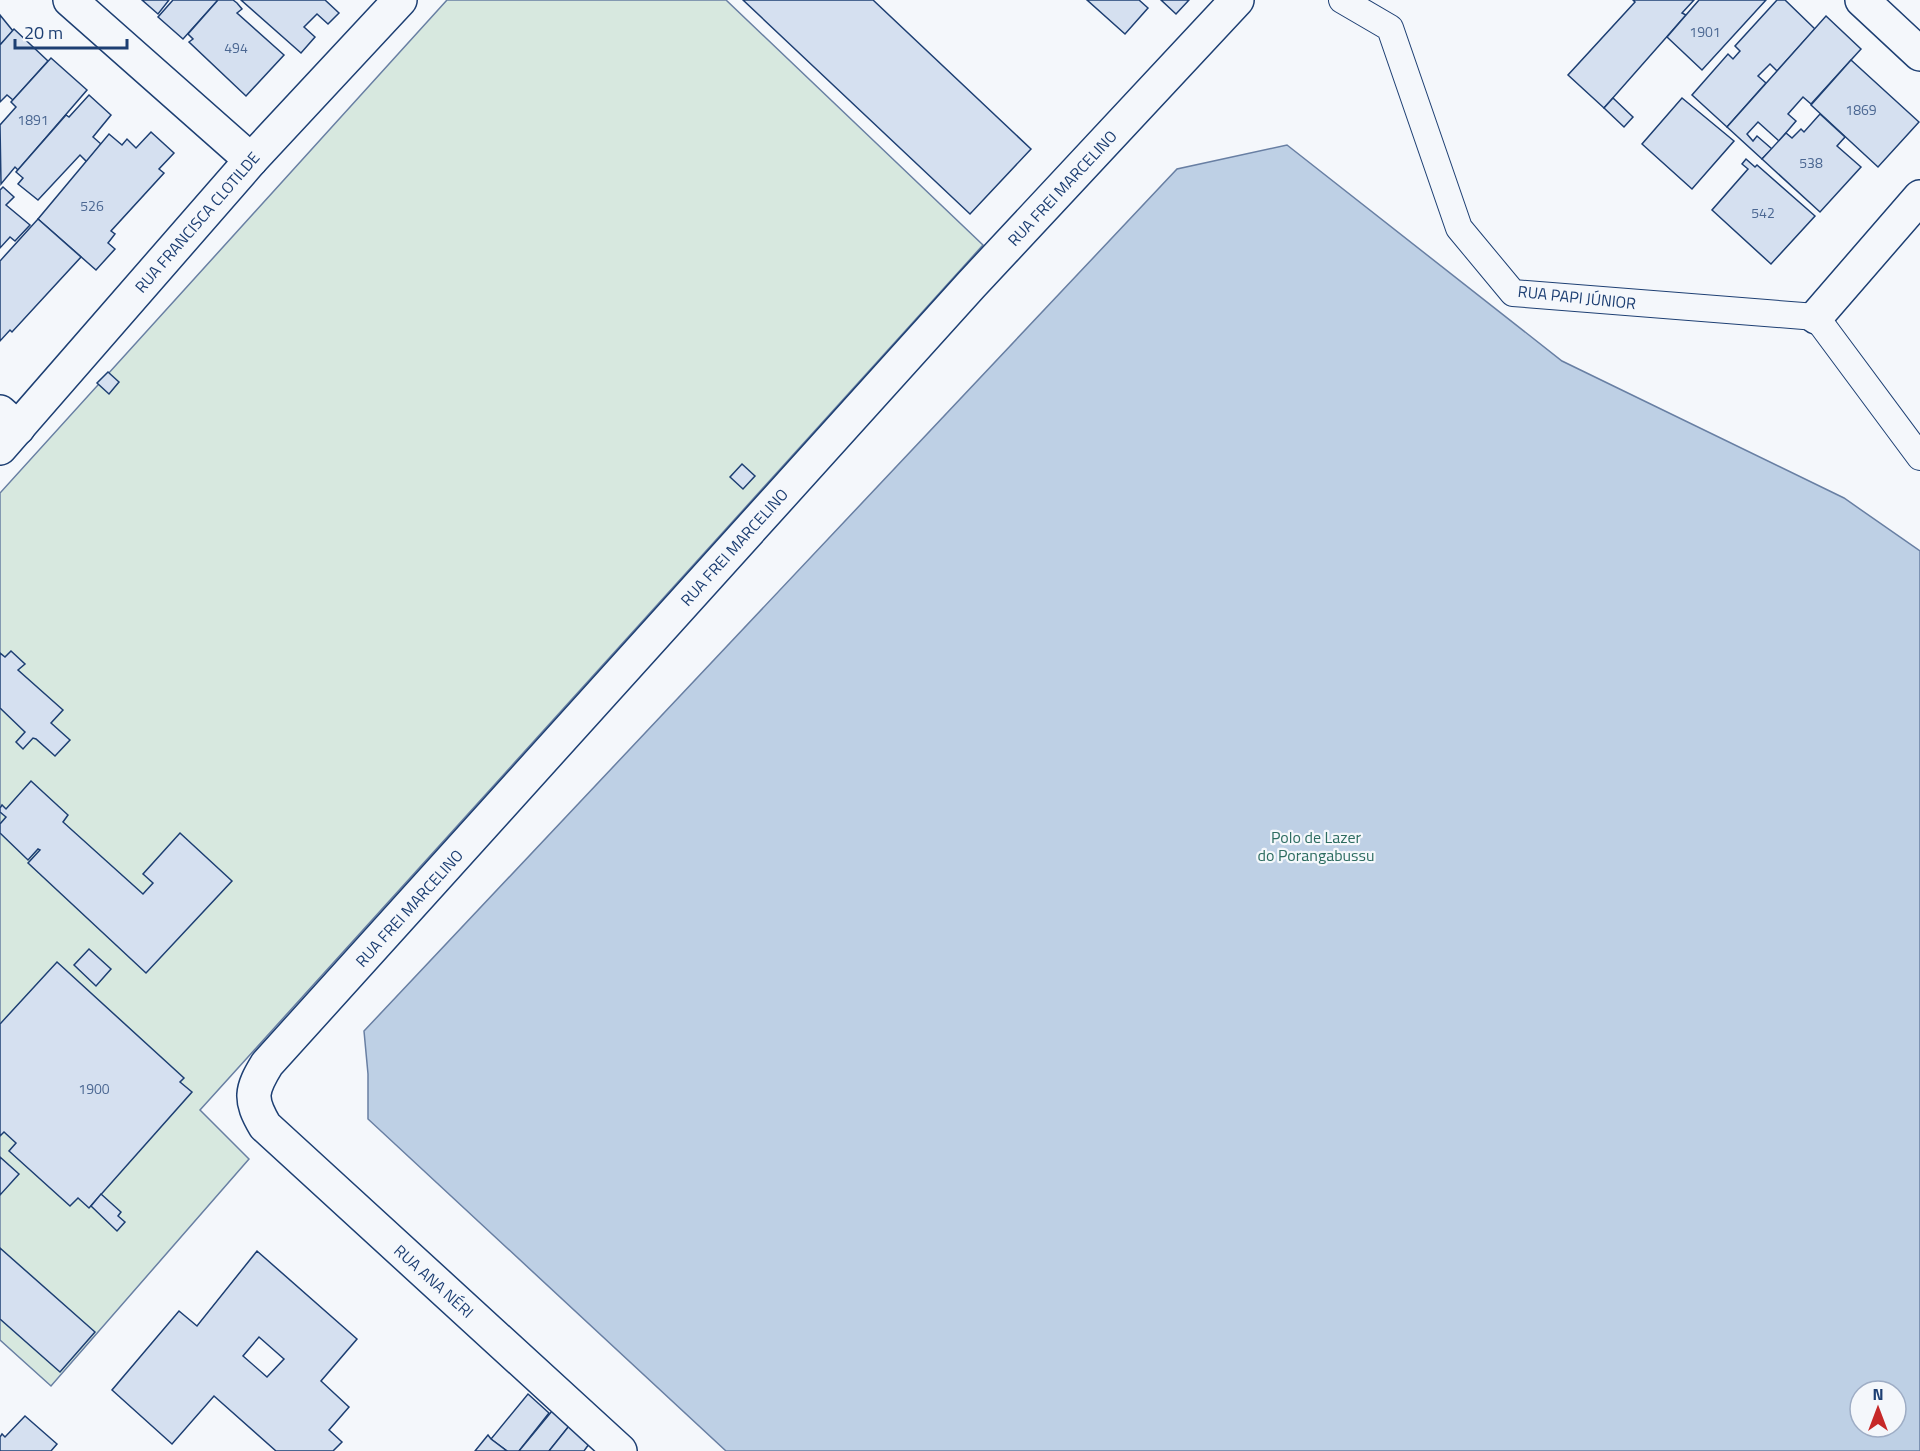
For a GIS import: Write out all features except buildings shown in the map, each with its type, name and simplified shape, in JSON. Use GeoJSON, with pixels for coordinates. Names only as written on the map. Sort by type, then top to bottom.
{"type":"FeatureCollection","features":[{"type":"Feature","properties":{"kind":"street"},"geometry":{"type":"LineString","coordinates":[[70,0],[250,160]]}},
{"type":"Feature","properties":{"kind":"street","name":"RUA FRANCISCA CLOTILDE"},"geometry":{"type":"LineString","coordinates":[[6,429],[250,160],[400,0]]}},
{"type":"Feature","properties":{"kind":"street","name":"RUA FREI MARCELINO"},"geometry":{"type":"LineString","coordinates":[[254,1107],[254,1086],[267,1064],[971,285],[1237,0]]}},
{"type":"Feature","properties":{"kind":"street","name":"RUA PAPI JÚNIOR"},"geometry":{"type":"LineString","coordinates":[[1342,0],[1390,28],[1459,228],[1513,294],[1816,317]]}},
{"type":"Feature","properties":{"kind":"street"},"geometry":{"type":"LineString","coordinates":[[1862,0],[1920,54]]}},
{"type":"Feature","properties":{"kind":"street"},"geometry":{"type":"LineString","coordinates":[[1920,196],[1816,317],[1920,457]]}},
{"type":"Feature","properties":{"kind":"street","name":"RUA ANA NÉRI"},"geometry":{"type":"LineString","coordinates":[[254,1107],[265,1126],[620,1451]]}},
{"type":"Feature","properties":{"kind":"shaded area"},"geometry":{"type":"Polygon","coordinates":[[[447,0],[726,0],[983,245],[200,1110],[249,1159],[51,1386],[0,1340],[0,493],[447,0]]]}},
{"type":"Feature","properties":{"kind":"water","name":"Polo de Lazer do Porangabussu"},"geometry":{"type":"Polygon","coordinates":[[[1287,145],[1562,361],[1844,498],[1920,551],[1920,1451],[726,1451],[368,1119],[368,1074],[364,1031],[1177,169],[1287,145]]]}}]}
